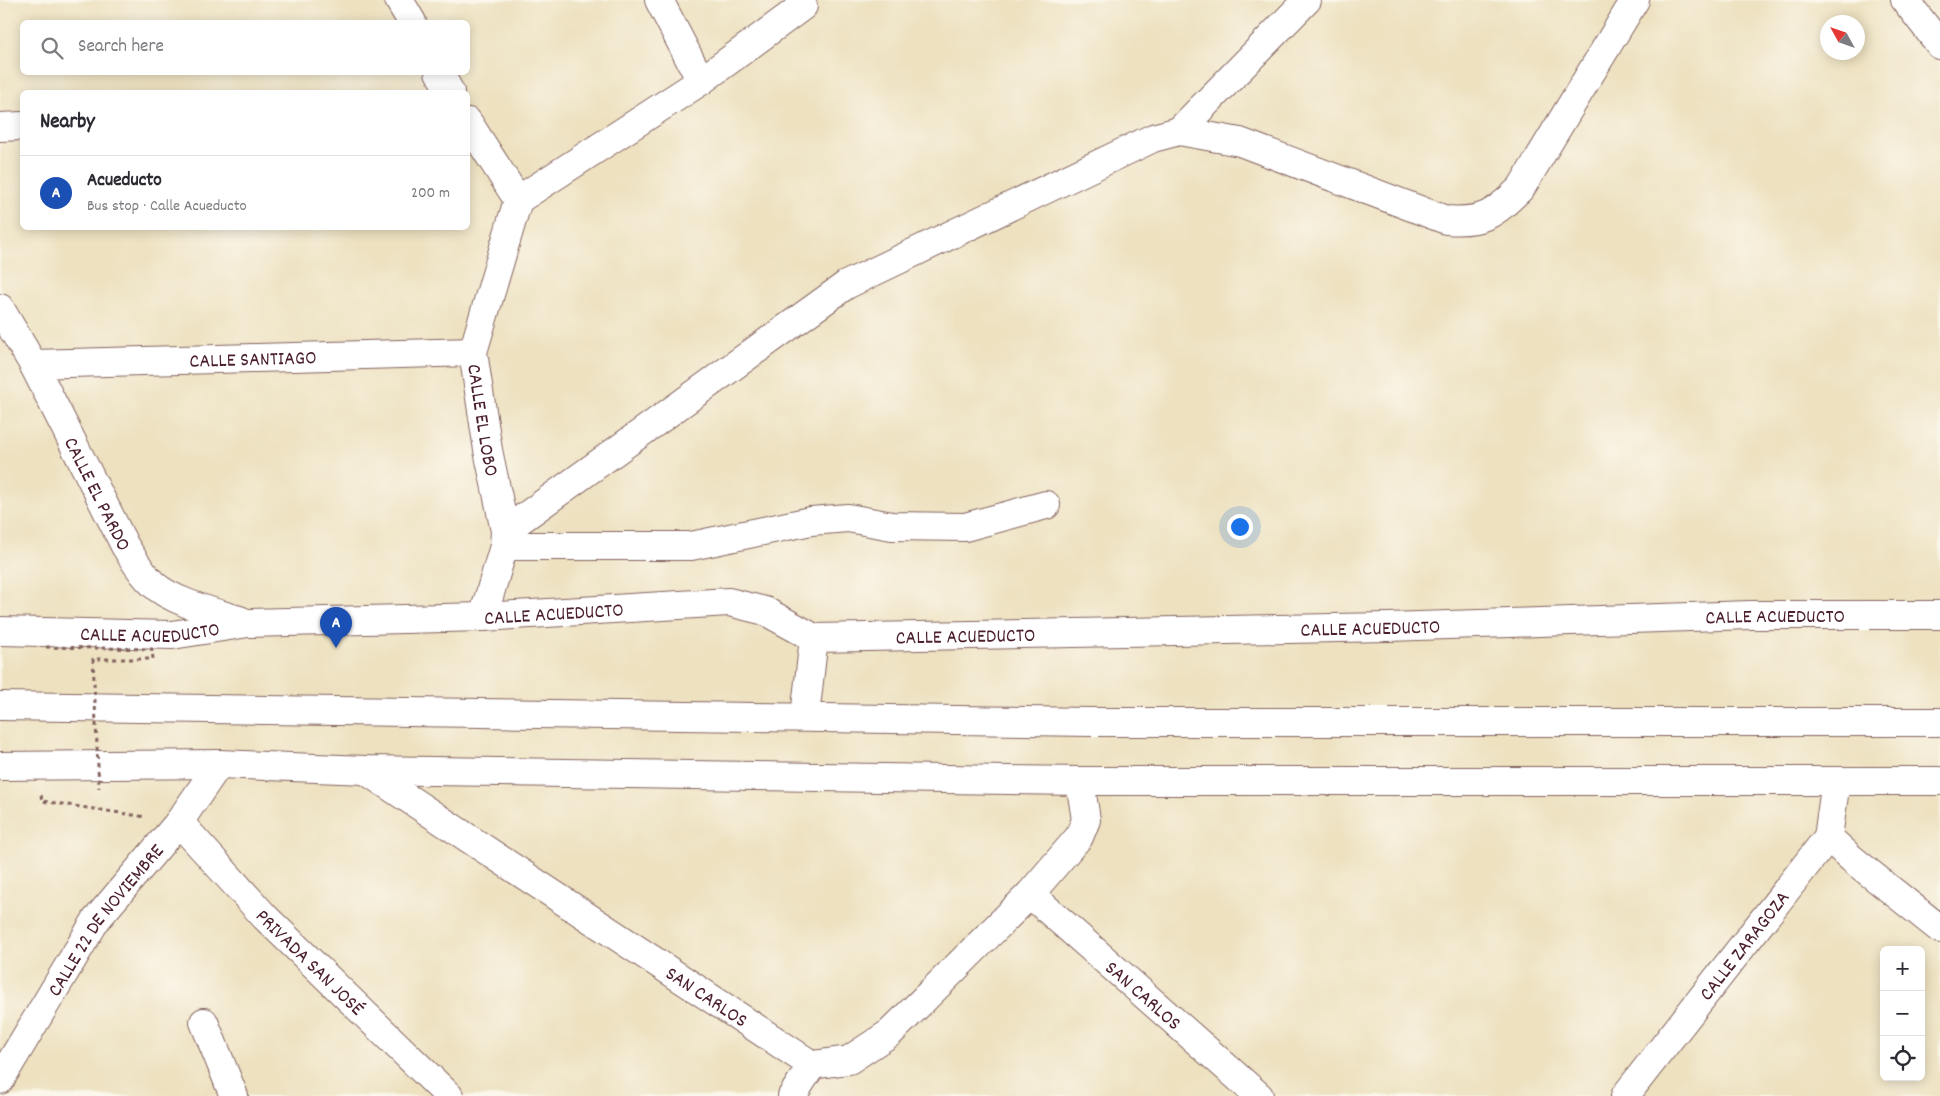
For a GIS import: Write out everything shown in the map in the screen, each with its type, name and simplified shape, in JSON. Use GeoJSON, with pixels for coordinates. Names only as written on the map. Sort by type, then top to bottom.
{"type":"FeatureCollection","features":[{"type":"Feature","properties":{"kind":"main road"},"geometry":{"type":"LineString","coordinates":[[399,0],[411,20]]}},
{"type":"Feature","properties":{"kind":"main road"},"geometry":{"type":"LineString","coordinates":[[660,0],[701,81]]}},
{"type":"Feature","properties":{"kind":"main road"},"geometry":{"type":"LineString","coordinates":[[1179,131],[1307,0]]}},
{"type":"Feature","properties":{"kind":"main road"},"geometry":{"type":"LineString","coordinates":[[505,539],[846,286],[1153,138],[1179,131],[1240,142],[1446,220],[1465,222],[1485,218],[1504,205],[1521,188],[1635,0]]}},
{"type":"Feature","properties":{"kind":"main road"},"geometry":{"type":"LineString","coordinates":[[1905,0],[1940,45]]}},
{"type":"Feature","properties":{"kind":"main road"},"geometry":{"type":"LineString","coordinates":[[470,125],[518,200],[701,81],[803,6]]}},
{"type":"Feature","properties":{"kind":"main road"},"geometry":{"type":"LineString","coordinates":[[442,75],[449,90]]}},
{"type":"Feature","properties":{"kind":"main road"},"geometry":{"type":"LineString","coordinates":[[0,127],[20,126]]}},
{"type":"Feature","properties":{"kind":"main road","name":"CALLE EL LOBO"},"geometry":{"type":"LineString","coordinates":[[483,616],[505,539],[488,450],[473,352],[518,200]]}},
{"type":"Feature","properties":{"kind":"main road","name":"CALLE EL PARDO"},"geometry":{"type":"LineString","coordinates":[[0,308],[33,364],[125,546],[139,568],[154,586],[188,603],[248,623]]}},
{"type":"Feature","properties":{"kind":"main road","name":"CALLE SANTIAGO"},"geometry":{"type":"LineString","coordinates":[[33,364],[473,352]]}},
{"type":"Feature","properties":{"kind":"main road"},"geometry":{"type":"LineString","coordinates":[[505,539],[691,546],[811,522],[848,518],[892,526],[965,527],[1046,505]]}},
{"type":"Feature","properties":{"kind":"main road","name":"CALLE ACUEDUCTO"},"geometry":{"type":"LineString","coordinates":[[0,631],[172,635],[248,623],[483,616],[729,602],[766,612],[814,638],[1378,627],[1750,615],[1940,615]]}},
{"type":"Feature","properties":{"kind":"main road"},"geometry":{"type":"LineString","coordinates":[[805,716],[814,638]]}},
{"type":"Feature","properties":{"kind":"main road"},"geometry":{"type":"LineString","coordinates":[[0,706],[805,716],[1089,722],[1940,722]]}},
{"type":"Feature","properties":{"kind":"main road"},"geometry":{"type":"LineString","coordinates":[[0,766],[218,764],[365,770],[1287,783],[1940,781]]}},
{"type":"Feature","properties":{"kind":"main road","name":"CALLE 22 DE NOVIEMBRE"},"geometry":{"type":"LineString","coordinates":[[0,1080],[96,920],[179,822],[218,764]]}},
{"type":"Feature","properties":{"kind":"main road","name":"SAN CARLOS"},"geometry":{"type":"LineString","coordinates":[[365,770],[812,1065]]}},
{"type":"Feature","properties":{"kind":"main road"},"geometry":{"type":"LineString","coordinates":[[792,1096],[812,1065],[849,1060],[890,1033],[1030,894],[1079,837],[1086,820],[1080,781]]}},
{"type":"Feature","properties":{"kind":"main road","name":"CALLE ZARAGOZA"},"geometry":{"type":"LineString","coordinates":[[1625,1096],[1828,837],[1836,781]]}},
{"type":"Feature","properties":{"kind":"main road","name":"PRIVADA SAN JOSÉ"},"geometry":{"type":"LineString","coordinates":[[179,822],[265,917],[449,1096]]}},
{"type":"Feature","properties":{"kind":"main road"},"geometry":{"type":"LineString","coordinates":[[1828,837],[1852,859],[1940,929]]}},
{"type":"Feature","properties":{"kind":"main road","name":"SAN CARLOS"},"geometry":{"type":"LineString","coordinates":[[1030,894],[1259,1096]]}},
{"type":"Feature","properties":{"kind":"main road"},"geometry":{"type":"LineString","coordinates":[[204,1022],[234,1096]]}},
{"type":"Feature","properties":{"kind":"path"},"geometry":{"type":"LineString","coordinates":[[46,647],[152,648],[153,659],[93,659],[99,788],[108,788]]}},
{"type":"Feature","properties":{"kind":"path"},"geometry":{"type":"LineString","coordinates":[[50,793],[41,793],[42,801],[179,822]]}},
{"type":"Feature","properties":{"kind":"place","name":"Acueducto"},"geometry":{"type":"Point","coordinates":[336,648]}}]}
